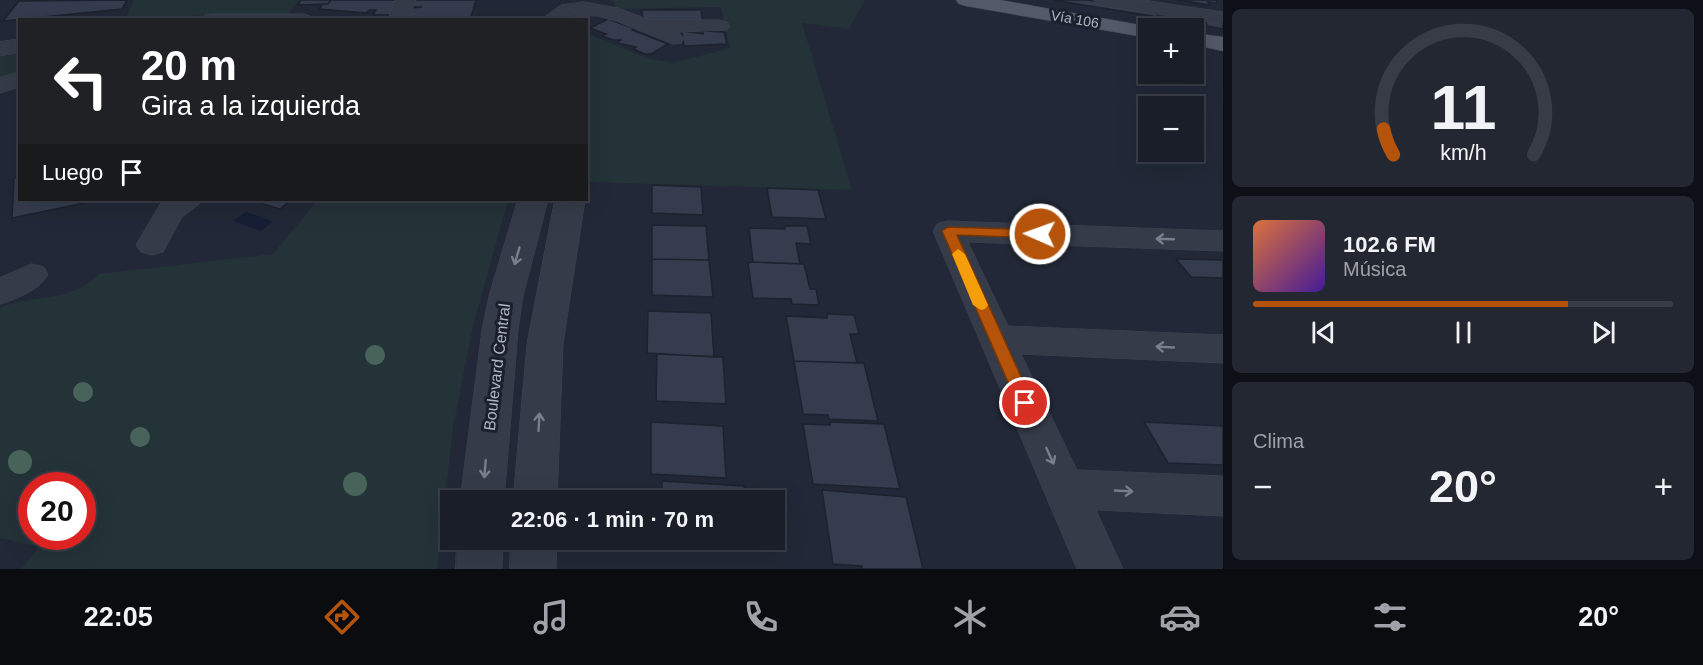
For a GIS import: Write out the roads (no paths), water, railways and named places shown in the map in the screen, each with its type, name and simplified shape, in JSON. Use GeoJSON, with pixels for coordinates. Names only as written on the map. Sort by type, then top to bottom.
{"type":"FeatureCollection","features":[{"type":"Feature","properties":{"kind":"main road","name":"Vía 106"},"geometry":{"type":"LineString","coordinates":[[966,0],[1138,30]]}},
{"type":"Feature","properties":{"kind":"main road"},"geometry":{"type":"LineString","coordinates":[[1204,41],[1223,44]]}},
{"type":"Feature","properties":{"kind":"street"},"geometry":{"type":"LineString","coordinates":[[399,18],[406,0]]}},
{"type":"Feature","properties":{"kind":"street"},"geometry":{"type":"LineString","coordinates":[[1104,0],[1223,19]]}},
{"type":"Feature","properties":{"kind":"street"},"geometry":{"type":"LineString","coordinates":[[553,18],[569,9],[612,13],[673,38]]}},
{"type":"Feature","properties":{"kind":"street"},"geometry":{"type":"LineString","coordinates":[[647,26],[720,26]]}},
{"type":"Feature","properties":{"kind":"street"},"geometry":{"type":"LineString","coordinates":[[0,49],[18,45]]}},
{"type":"Feature","properties":{"kind":"street"},"geometry":{"type":"LineString","coordinates":[[0,86],[18,80]]}},
{"type":"Feature","properties":{"kind":"street"},"geometry":{"type":"LineString","coordinates":[[152,245],[170,211],[185,201]]}},
{"type":"Feature","properties":{"kind":"street","name":"Boulevard Central"},"geometry":{"type":"LineString","coordinates":[[483,490],[500,330],[506,296],[533,201]]}},
{"type":"Feature","properties":{"kind":"street"},"geometry":{"type":"LineString","coordinates":[[536,490],[550,301],[570,201]]}},
{"type":"Feature","properties":{"kind":"street"},"geometry":{"type":"LineString","coordinates":[[1100,569],[1066,489],[995,339],[948,231],[1223,241]]}},
{"type":"Feature","properties":{"kind":"street"},"geometry":{"type":"LineString","coordinates":[[0,292],[32,275]]}},
{"type":"Feature","properties":{"kind":"street"},"geometry":{"type":"LineString","coordinates":[[995,339],[1223,349]]}},
{"type":"Feature","properties":{"kind":"street"},"geometry":{"type":"LineString","coordinates":[[1066,489],[1223,496]]}},
{"type":"Feature","properties":{"kind":"street"},"geometry":{"type":"LineString","coordinates":[[479,569],[480,550]]}},
{"type":"Feature","properties":{"kind":"street"},"geometry":{"type":"LineString","coordinates":[[533,569],[534,550]]}},
{"type":"Feature","properties":{"kind":"water"},"geometry":{"type":"Polygon","coordinates":[[[246,212],[273,221],[261,231],[233,221],[246,212]]]}}]}
